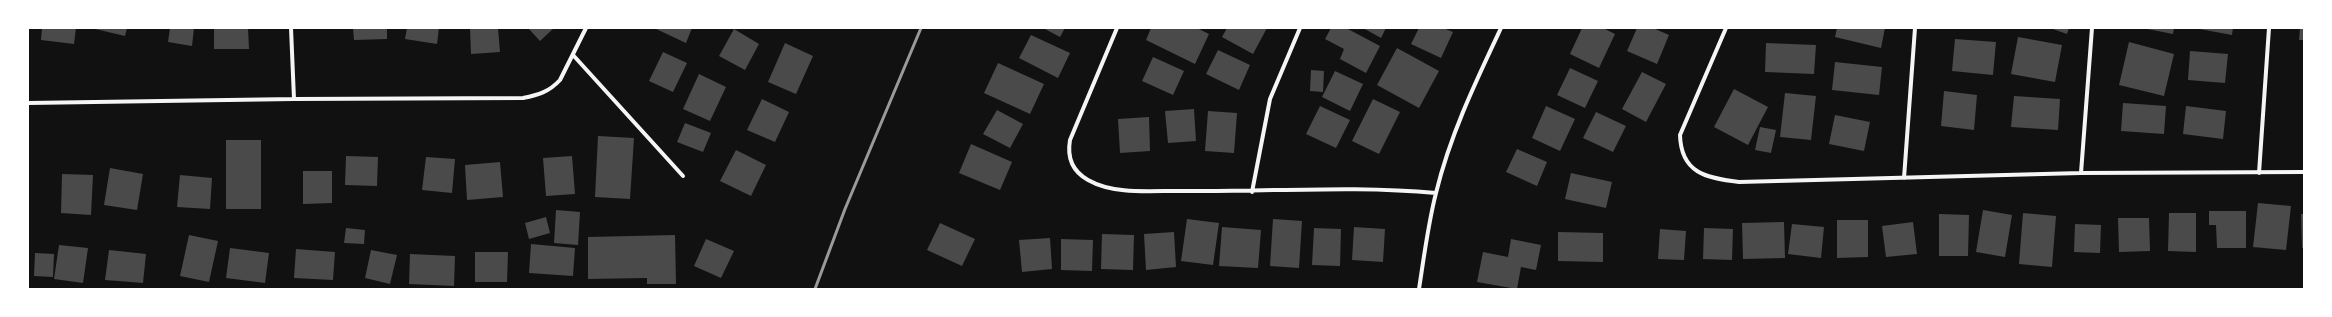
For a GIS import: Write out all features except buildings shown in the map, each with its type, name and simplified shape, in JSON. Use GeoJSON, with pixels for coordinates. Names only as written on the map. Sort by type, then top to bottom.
{"type":"FeatureCollection","features":[{"type":"Feature","properties":{"kind":"street"},"geometry":{"type":"LineString","coordinates":[[291,28],[294,99]]}},
{"type":"Feature","properties":{"kind":"street"},"geometry":{"type":"LineString","coordinates":[[28,103],[294,99],[523,98],[545,93],[554,86],[586,28]]}},
{"type":"Feature","properties":{"kind":"street"},"geometry":{"type":"LineString","coordinates":[[1117,28],[1070,140],[1069,158],[1076,170],[1088,180],[1105,186],[1127,190],[1252,192],[1379,188],[1436,193]]}},
{"type":"Feature","properties":{"kind":"street"},"geometry":{"type":"LineString","coordinates":[[1252,192],[1270,99],[1300,28]]}},
{"type":"Feature","properties":{"kind":"street"},"geometry":{"type":"LineString","coordinates":[[1419,289],[1436,193],[1469,96],[1501,28]]}},
{"type":"Feature","properties":{"kind":"street"},"geometry":{"type":"LineString","coordinates":[[1726,28],[1688,112],[1680,135],[1680,150],[1685,161],[1696,171],[1716,179],[1739,182],[2081,174],[2304,172]]}},
{"type":"Feature","properties":{"kind":"street"},"geometry":{"type":"LineString","coordinates":[[1904,178],[1914,28]]}},
{"type":"Feature","properties":{"kind":"street"},"geometry":{"type":"LineString","coordinates":[[2081,174],[2092,28]]}},
{"type":"Feature","properties":{"kind":"street"},"geometry":{"type":"LineString","coordinates":[[2259,173],[2269,28]]}},
{"type":"Feature","properties":{"kind":"street"},"geometry":{"type":"LineString","coordinates":[[572,55],[683,176]]}},
{"type":"Feature","properties":{"kind":"railway"},"geometry":{"type":"LineString","coordinates":[[815,289],[845,209],[921,28]]}}]}
